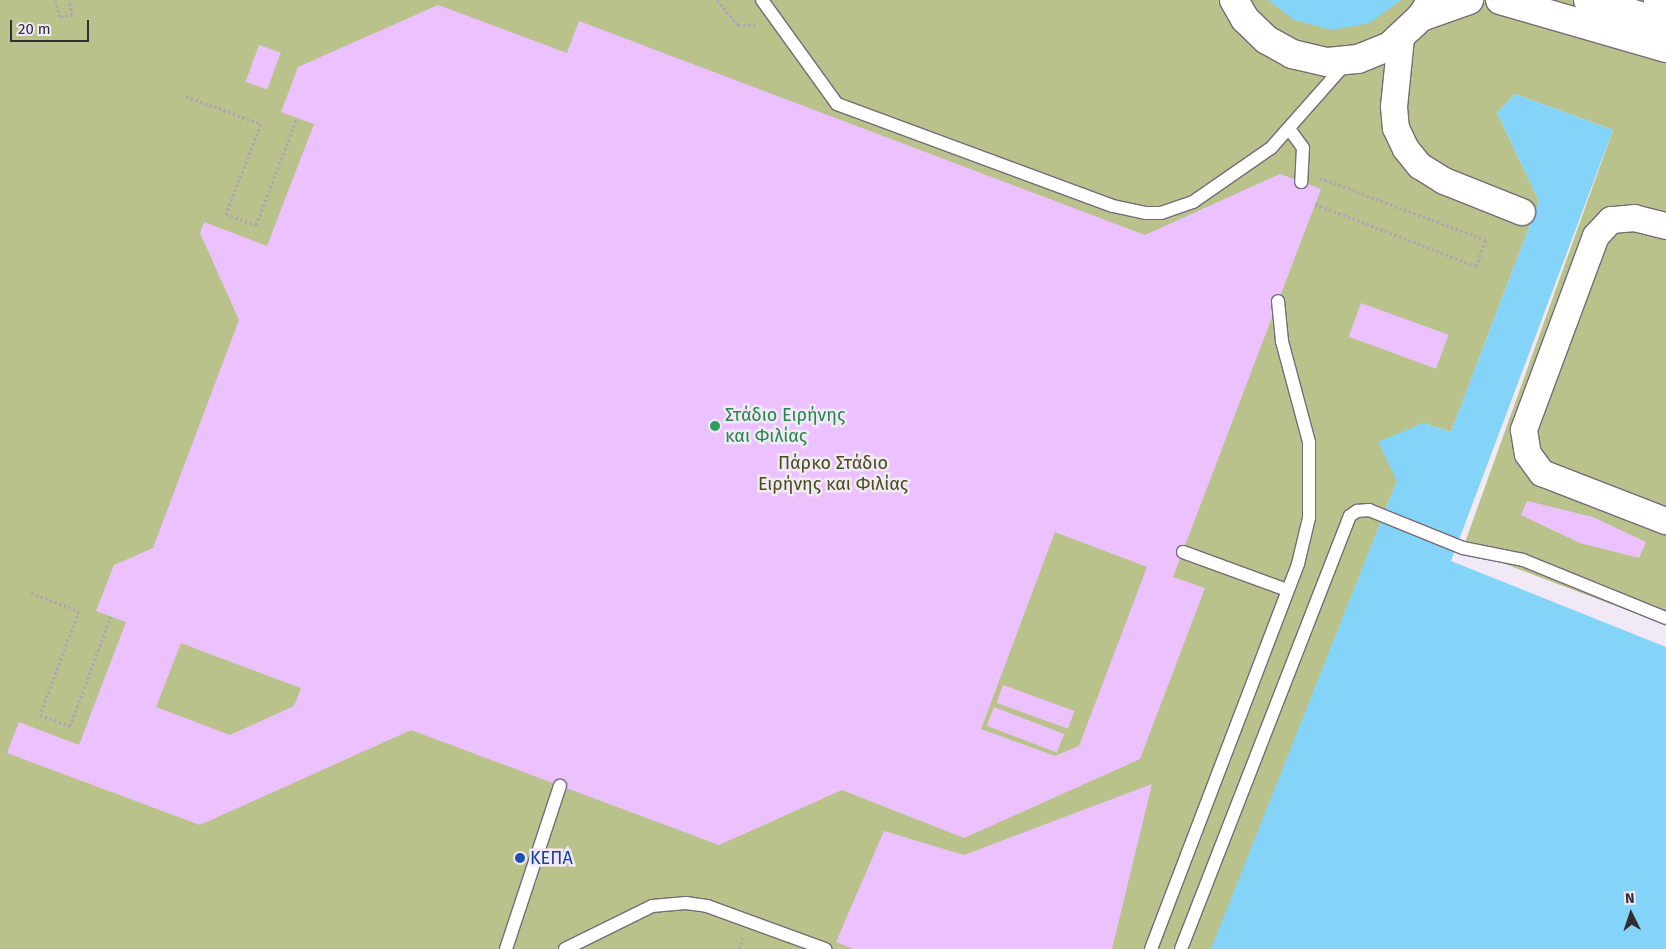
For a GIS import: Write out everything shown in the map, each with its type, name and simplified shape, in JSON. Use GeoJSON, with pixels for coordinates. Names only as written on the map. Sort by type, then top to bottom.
{"type":"FeatureCollection","features":[{"type":"Feature","properties":{"kind":"main road"},"geometry":{"type":"LineString","coordinates":[[1234,0],[1255,30],[1281,49],[1304,58],[1348,61],[1372,55],[1401,38],[1427,9],[1469,0]]}},
{"type":"Feature","properties":{"kind":"main road"},"geometry":{"type":"LineString","coordinates":[[1500,0],[1666,48]]}},
{"type":"Feature","properties":{"kind":"main road"},"geometry":{"type":"LineString","coordinates":[[1588,0],[1666,24]]}},
{"type":"Feature","properties":{"kind":"main road"},"geometry":{"type":"LineString","coordinates":[[1658,0],[1666,11]]}},
{"type":"Feature","properties":{"kind":"street"},"geometry":{"type":"LineString","coordinates":[[1401,38],[1394,107],[1396,128],[1406,149],[1420,166],[1444,181],[1522,212]]}},
{"type":"Feature","properties":{"kind":"street"},"geometry":{"type":"LineString","coordinates":[[1666,226],[1635,218],[1610,220],[1596,236],[1524,430],[1528,454],[1542,473],[1666,521]]}},
{"type":"Feature","properties":{"kind":"lane"},"geometry":{"type":"LineString","coordinates":[[762,0],[829,96],[847,109],[1130,210],[1161,213],[1193,202],[1271,148],[1290,130],[1348,61]]}},
{"type":"Feature","properties":{"kind":"lane"},"geometry":{"type":"LineString","coordinates":[[1290,130],[1303,148],[1301,176]]}},
{"type":"Feature","properties":{"kind":"lane"},"geometry":{"type":"LineString","coordinates":[[1151,949],[1288,590],[1309,518],[1312,474],[1310,442],[1282,341],[1278,301]]}},
{"type":"Feature","properties":{"kind":"lane"},"geometry":{"type":"LineString","coordinates":[[1181,949],[1350,516],[1369,510],[1463,548],[1523,560],[1666,618]]}},
{"type":"Feature","properties":{"kind":"lane"},"geometry":{"type":"LineString","coordinates":[[1183,552],[1288,590]]}},
{"type":"Feature","properties":{"kind":"lane"},"geometry":{"type":"LineString","coordinates":[[506,949],[560,786]]}},
{"type":"Feature","properties":{"kind":"lane"},"geometry":{"type":"LineString","coordinates":[[565,949],[652,906],[686,903],[707,906],[825,949]]}},
{"type":"Feature","properties":{"kind":"path"},"geometry":{"type":"LineString","coordinates":[[55,0],[60,16],[72,15],[69,0]]}},
{"type":"Feature","properties":{"kind":"path"},"geometry":{"type":"LineString","coordinates":[[717,0],[738,25],[779,24]]}},
{"type":"Feature","properties":{"kind":"path"},"geometry":{"type":"LineString","coordinates":[[186,96],[261,124],[226,214],[256,226],[297,118]]}},
{"type":"Feature","properties":{"kind":"path"},"geometry":{"type":"LineString","coordinates":[[1301,176],[1486,240],[1476,266],[1315,204]]}},
{"type":"Feature","properties":{"kind":"path"},"geometry":{"type":"LineString","coordinates":[[31,593],[79,611],[40,715],[70,726],[112,616]]}},
{"type":"Feature","properties":{"kind":"green space","name":"Πάρκο Στάδιο Ειρήνης και Φιλίας"},"geometry":{"type":"Polygon","coordinates":[[[0,0],[1666,0],[1666,625],[1463,548],[1613,130],[1515,94],[1497,113],[1539,201],[1451,432],[1423,423],[1397,481],[1212,949],[0,949],[0,0]]]}},
{"type":"Feature","properties":{"kind":"water"},"geometry":{"type":"Polygon","coordinates":[[[1268,0],[1401,0],[1370,23],[1332,30],[1294,20],[1268,0]]]}},
{"type":"Feature","properties":{"kind":"water"},"geometry":{"type":"Polygon","coordinates":[[[1515,94],[1613,130],[1451,561],[1666,647],[1666,949],[1211,949],[1397,481],[1378,442],[1423,423],[1451,432],[1539,201],[1497,113],[1515,94]]]}},
{"type":"Feature","properties":{"kind":"building","name":"Στάδιο Ειρήνης και Φιλίας"},"geometry":{"type":"Polygon","coordinates":[[[438,5],[567,53],[579,21],[1145,235],[1280,174],[1321,189],[1173,577],[1205,588],[1140,759],[964,838],[842,790],[719,845],[411,730],[200,825],[7,753],[19,722],[79,745],[126,622],[96,611],[114,565],[153,548],[239,320],[200,233],[204,222],[267,246],[314,124],[281,112],[298,67],[438,5]],[[1055,532],[981,729],[1055,756],[1079,746],[1147,567],[1055,532]],[[181,643],[156,707],[230,735],[294,706],[301,688],[181,643]]]}},
{"type":"Feature","properties":{"kind":"building"},"geometry":{"type":"Polygon","coordinates":[[[259,45],[281,53],[267,90],[246,82],[259,45]]]}},
{"type":"Feature","properties":{"kind":"building"},"geometry":{"type":"Polygon","coordinates":[[[1361,303],[1448,335],[1436,369],[1349,337],[1361,303]]]}},
{"type":"Feature","properties":{"kind":"building"},"geometry":{"type":"Polygon","coordinates":[[[1527,501],[1593,517],[1646,542],[1639,558],[1580,543],[1521,515],[1527,501]]]}},
{"type":"Feature","properties":{"kind":"building"},"geometry":{"type":"Polygon","coordinates":[[[1003,685],[1074,711],[1068,729],[997,703],[1003,685]]]}},
{"type":"Feature","properties":{"kind":"building"},"geometry":{"type":"Polygon","coordinates":[[[994,707],[1064,734],[1057,753],[987,726],[994,707]]]}},
{"type":"Feature","properties":{"kind":"building"},"geometry":{"type":"Polygon","coordinates":[[[1152,784],[1112,949],[853,949],[836,942],[884,831],[964,855],[1152,784]]]}},
{"type":"Feature","properties":{"kind":"place","name":"Στάδιο Ειρήνης και Φιλίας"},"geometry":{"type":"Point","coordinates":[715,426]}},
{"type":"Feature","properties":{"kind":"place","name":"ΚΕΠΑ"},"geometry":{"type":"Point","coordinates":[520,858]}}]}
